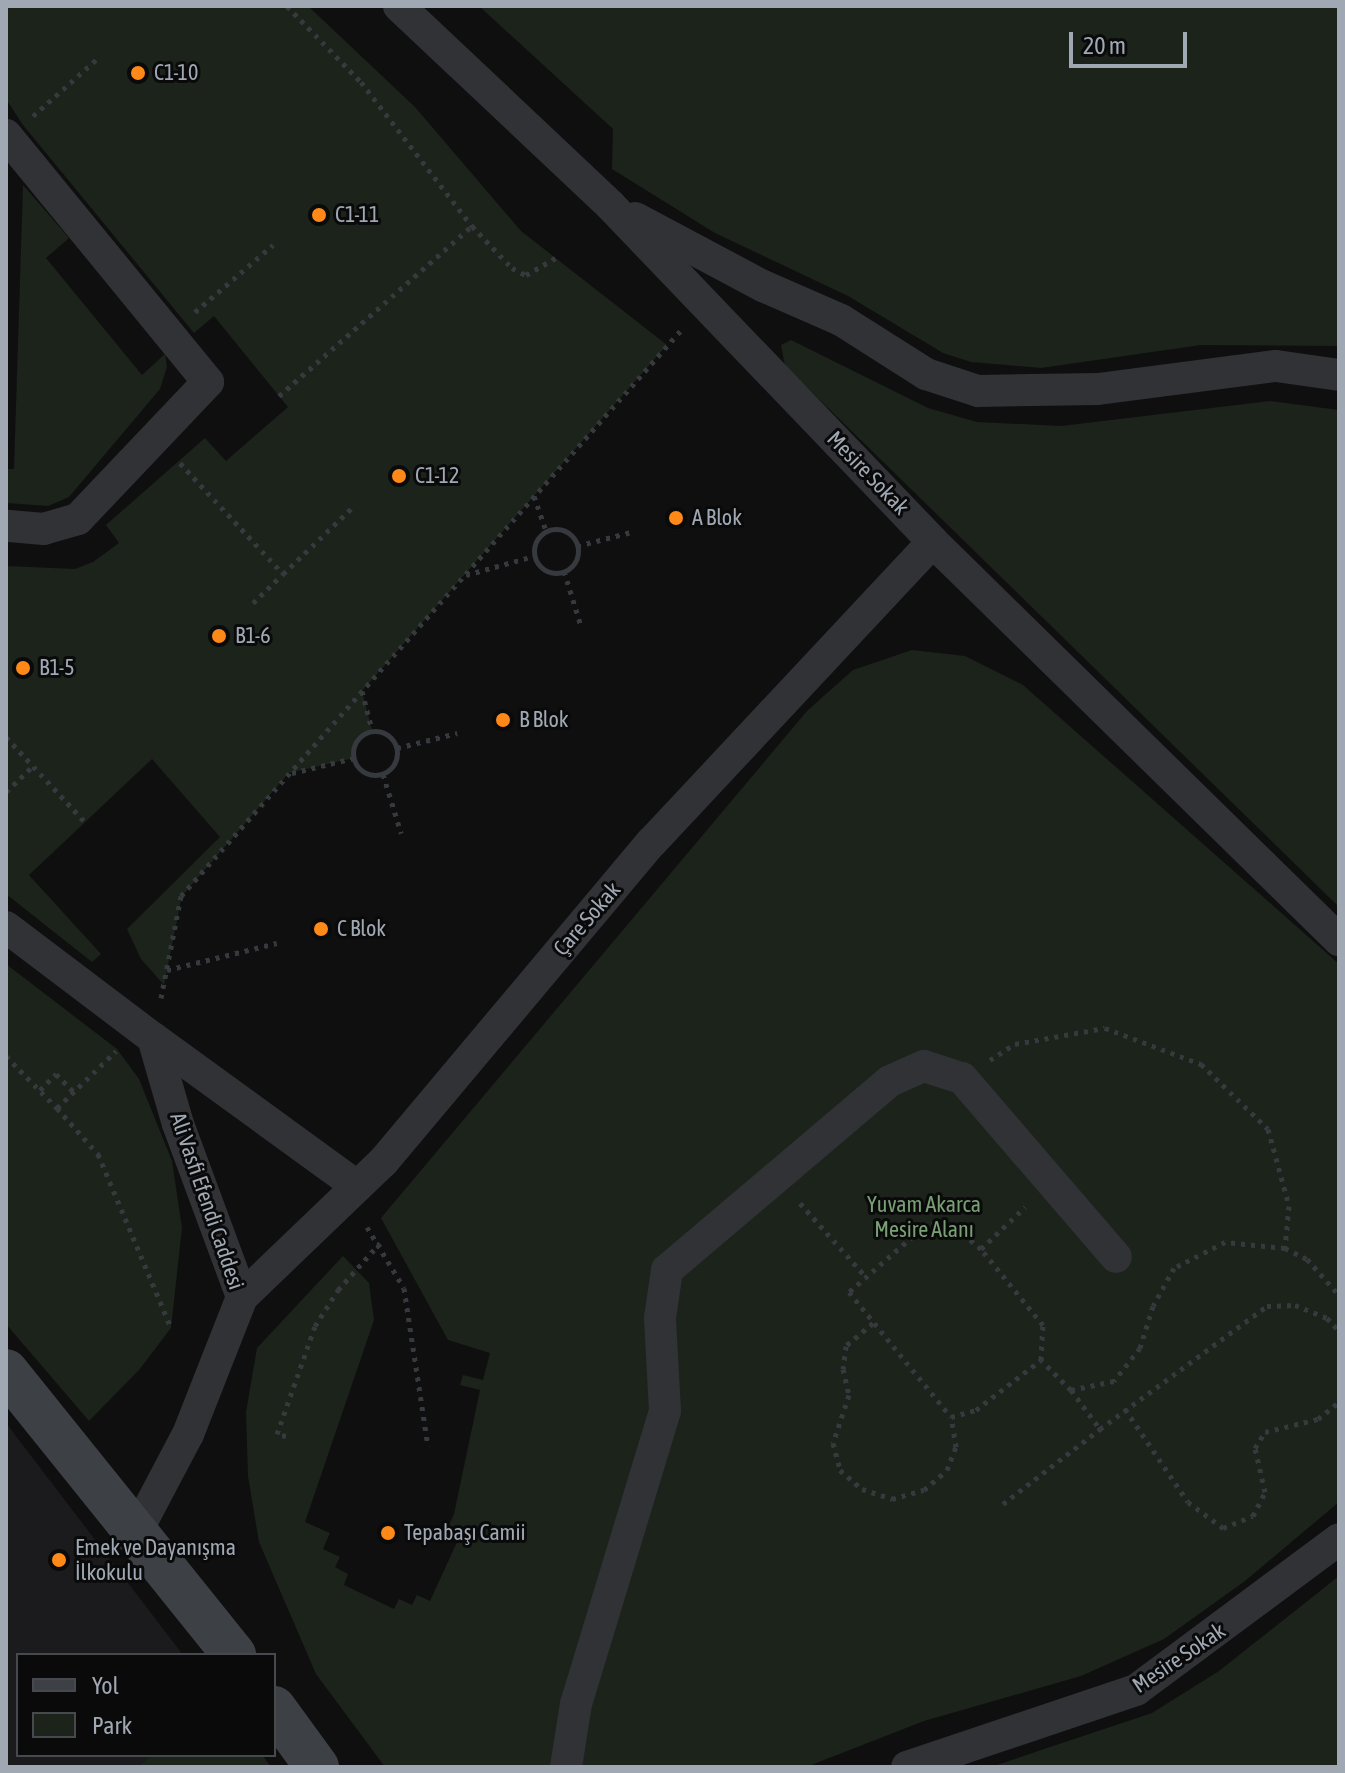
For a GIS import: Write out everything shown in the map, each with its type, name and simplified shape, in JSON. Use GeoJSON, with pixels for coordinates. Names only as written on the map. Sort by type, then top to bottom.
{"type":"FeatureCollection","features":[{"type":"Feature","properties":{"kind":"street","name":"Mesire Sokak"},"geometry":{"type":"LineString","coordinates":[[399,6],[611,206],[933,542],[1339,940]]}},
{"type":"Feature","properties":{"kind":"street"},"geometry":{"type":"LineString","coordinates":[[6,526],[44,529],[78,519],[208,382],[15,130]]}},
{"type":"Feature","properties":{"kind":"street"},"geometry":{"type":"LineString","coordinates":[[611,206],[763,286],[841,320],[926,374],[978,391],[1098,389],[1276,366],[1339,375]]}},
{"type":"Feature","properties":{"kind":"street","name":"Çare Sokak"},"geometry":{"type":"LineString","coordinates":[[242,1297],[383,1162],[651,843],[933,542]]}},
{"type":"Feature","properties":{"kind":"street"},"geometry":{"type":"LineString","coordinates":[[6,927],[357,1186]]}},
{"type":"Feature","properties":{"kind":"street","name":"Ali Vasfi Efendi Caddesi"},"geometry":{"type":"LineString","coordinates":[[138,1529],[188,1434],[242,1297],[178,1124],[153,1038]]}},
{"type":"Feature","properties":{"kind":"street"},"geometry":{"type":"LineString","coordinates":[[566,1767],[576,1704],[665,1411],[660,1318],[667,1270],[890,1081],[924,1066],[962,1078],[1116,1257]]}},
{"type":"Feature","properties":{"kind":"street"},"geometry":{"type":"LineString","coordinates":[[6,1371],[138,1529],[232,1653]]}},
{"type":"Feature","properties":{"kind":"street","name":"Mesire Sokak"},"geometry":{"type":"LineString","coordinates":[[907,1767],[1136,1690],[1339,1539]]}},
{"type":"Feature","properties":{"kind":"street"},"geometry":{"type":"LineString","coordinates":[[276,1711],[317,1767]]}},
{"type":"Feature","properties":{"kind":"path"},"geometry":{"type":"LineString","coordinates":[[287,6],[361,82],[472,226],[512,268],[526,275],[556,258]]}},
{"type":"Feature","properties":{"kind":"path"},"geometry":{"type":"LineString","coordinates":[[15,130],[98,58]]}},
{"type":"Feature","properties":{"kind":"path"},"geometry":{"type":"LineString","coordinates":[[279,396],[472,226]]}},
{"type":"Feature","properties":{"kind":"path"},"geometry":{"type":"LineString","coordinates":[[185,321],[273,245]]}},
{"type":"Feature","properties":{"kind":"path"},"geometry":{"type":"LineString","coordinates":[[153,1038],[181,896],[705,303]]}},
{"type":"Feature","properties":{"kind":"path"},"geometry":{"type":"LineString","coordinates":[[158,438],[283,574]]}},
{"type":"Feature","properties":{"kind":"path"},"geometry":{"type":"LineString","coordinates":[[534,496],[546,530]]}},
{"type":"Feature","properties":{"kind":"path"},"geometry":{"type":"LineString","coordinates":[[253,603],[354,506]]}},
{"type":"Feature","properties":{"kind":"path"},"geometry":{"type":"LineString","coordinates":[[546,530],[567,531],[577,546],[575,562],[564,571],[548,572],[534,556],[535,541],[546,530]]}},
{"type":"Feature","properties":{"kind":"path"},"geometry":{"type":"LineString","coordinates":[[577,546],[631,532]]}},
{"type":"Feature","properties":{"kind":"path"},"geometry":{"type":"LineString","coordinates":[[464,576],[534,556]]}},
{"type":"Feature","properties":{"kind":"path"},"geometry":{"type":"LineString","coordinates":[[564,571],[581,626]]}},
{"type":"Feature","properties":{"kind":"path"},"geometry":{"type":"LineString","coordinates":[[362,691],[372,730]]}},
{"type":"Feature","properties":{"kind":"path"},"geometry":{"type":"LineString","coordinates":[[372,730],[387,733],[397,748],[394,765],[383,774],[362,771],[354,758],[355,743],[372,730]]}},
{"type":"Feature","properties":{"kind":"path"},"geometry":{"type":"LineString","coordinates":[[397,748],[457,733]]}},
{"type":"Feature","properties":{"kind":"path"},"geometry":{"type":"LineString","coordinates":[[6,737],[85,822]]}},
{"type":"Feature","properties":{"kind":"path"},"geometry":{"type":"LineString","coordinates":[[289,773],[354,758]]}},
{"type":"Feature","properties":{"kind":"path"},"geometry":{"type":"LineString","coordinates":[[6,792],[33,766]]}},
{"type":"Feature","properties":{"kind":"path"},"geometry":{"type":"LineString","coordinates":[[383,774],[401,833]]}},
{"type":"Feature","properties":{"kind":"path"},"geometry":{"type":"LineString","coordinates":[[167,970],[277,943]]}},
{"type":"Feature","properties":{"kind":"path"},"geometry":{"type":"LineString","coordinates":[[962,1078],[1015,1044],[1105,1028],[1201,1064],[1268,1129],[1289,1206],[1285,1248]]}},
{"type":"Feature","properties":{"kind":"path"},"geometry":{"type":"LineString","coordinates":[[57,1108],[117,1049]]}},
{"type":"Feature","properties":{"kind":"path"},"geometry":{"type":"LineString","coordinates":[[6,1056],[98,1154],[171,1328]]}},
{"type":"Feature","properties":{"kind":"path"},"geometry":{"type":"LineString","coordinates":[[40,1090],[56,1074],[74,1092]]}},
{"type":"Feature","properties":{"kind":"path"},"geometry":{"type":"LineString","coordinates":[[778,1177],[866,1277]]}},
{"type":"Feature","properties":{"kind":"path"},"geometry":{"type":"LineString","coordinates":[[981,1249],[1051,1181]]}},
{"type":"Feature","properties":{"kind":"path"},"geometry":{"type":"LineString","coordinates":[[873,1323],[846,1346],[843,1369],[849,1395],[833,1443],[840,1470],[862,1489],[892,1499],[924,1490],[947,1470],[956,1447],[951,1417],[849,1292],[928,1223],[955,1227],[981,1249],[1043,1325],[1041,1360],[1071,1390],[1100,1429]]}},
{"type":"Feature","properties":{"kind":"path"},"geometry":{"type":"LineString","coordinates":[[1071,1390],[1114,1381],[1140,1348],[1153,1306],[1174,1268],[1225,1242],[1285,1248],[1307,1259],[1339,1295]]}},
{"type":"Feature","properties":{"kind":"path"},"geometry":{"type":"LineString","coordinates":[[286,1436],[277,1434],[315,1326],[338,1290],[380,1243],[404,1288],[428,1446]]}},
{"type":"Feature","properties":{"kind":"path"},"geometry":{"type":"LineString","coordinates":[[1003,1504],[1125,1409],[1267,1306],[1295,1305],[1327,1318],[1339,1331]]}},
{"type":"Feature","properties":{"kind":"path"},"geometry":{"type":"LineString","coordinates":[[951,1417],[976,1410],[1041,1360]]}},
{"type":"Feature","properties":{"kind":"path"},"geometry":{"type":"LineString","coordinates":[[1125,1409],[1188,1502],[1223,1528],[1253,1516],[1265,1492],[1255,1448],[1265,1432],[1318,1419],[1339,1402]]}},
{"type":"Feature","properties":{"kind":"shaded area","name":"Emek ve Dayanışma İlkokulu"},"geometry":{"type":"Polygon","coordinates":[[[6,1423],[181,1653],[16,1653],[16,1757],[150,1757],[137,1767],[6,1767],[6,1423]]]}},
{"type":"Feature","properties":{"kind":"green space"},"geometry":{"type":"Polygon","coordinates":[[[6,6],[308,6],[415,107],[521,231],[667,345],[362,691],[372,730],[355,743],[354,758],[289,773],[182,896],[164,985],[141,959],[127,929],[220,837],[152,759],[29,875],[101,954],[92,962],[6,894],[6,566],[75,569],[93,562],[119,543],[106,525],[205,438],[226,461],[288,407],[214,316],[194,333],[23,125],[6,99],[6,6]]]}},
{"type":"Feature","properties":{"kind":"green space"},"geometry":{"type":"Polygon","coordinates":[[[479,6],[1339,6],[1339,346],[1201,345],[1041,368],[971,362],[943,353],[848,296],[715,233],[612,169],[613,129],[479,6]]]}},
{"type":"Feature","properties":{"kind":"green space"},"geometry":{"type":"Polygon","coordinates":[[[23,185],[69,238],[46,258],[142,375],[165,354],[167,367],[160,389],[69,497],[48,506],[6,503],[6,469],[14,469],[23,185]]]}},
{"type":"Feature","properties":{"kind":"green space"},"geometry":{"type":"Polygon","coordinates":[[[791,340],[928,408],[977,422],[1061,426],[1270,401],[1339,410],[1339,907],[785,366],[781,345],[791,340]]]}},
{"type":"Feature","properties":{"kind":"green space","name":"Yuvam Akarca Mesire Alanı"},"geometry":{"type":"Polygon","coordinates":[[[912,650],[965,656],[1023,685],[1339,964],[1339,1502],[1245,1581],[1164,1639],[1081,1676],[924,1721],[806,1767],[385,1767],[316,1674],[259,1542],[248,1476],[246,1412],[257,1348],[343,1256],[369,1283],[374,1320],[305,1522],[330,1533],[323,1549],[340,1557],[335,1567],[348,1574],[344,1585],[394,1609],[399,1599],[412,1605],[417,1595],[430,1601],[458,1540],[445,1534],[454,1514],[480,1390],[460,1385],[463,1375],[483,1380],[490,1353],[448,1340],[381,1218],[807,711],[853,670],[912,650]]]}},
{"type":"Feature","properties":{"kind":"green space"},"geometry":{"type":"Polygon","coordinates":[[[6,964],[117,1049],[139,1079],[172,1161],[182,1228],[171,1328],[139,1370],[89,1421],[6,1324],[6,964]]]}},
{"type":"Feature","properties":{"kind":"green space"},"geometry":{"type":"Polygon","coordinates":[[[1339,1576],[1339,1767],[991,1767],[1152,1713],[1219,1671],[1339,1576]]]}},
{"type":"Feature","properties":{"kind":"green space"},"geometry":{"type":"Polygon","coordinates":[[[150,1757],[264,1757],[271,1767],[137,1767],[150,1757]]]}},
{"type":"Feature","properties":{"kind":"place","name":"C1-10"},"geometry":{"type":"Point","coordinates":[138,73]}},
{"type":"Feature","properties":{"kind":"place","name":"C1-11"},"geometry":{"type":"Point","coordinates":[319,215]}},
{"type":"Feature","properties":{"kind":"place","name":"C1-12"},"geometry":{"type":"Point","coordinates":[399,476]}},
{"type":"Feature","properties":{"kind":"place","name":"A Blok"},"geometry":{"type":"Point","coordinates":[676,518]}},
{"type":"Feature","properties":{"kind":"place","name":"B1-6"},"geometry":{"type":"Point","coordinates":[219,636]}},
{"type":"Feature","properties":{"kind":"place","name":"B1-5"},"geometry":{"type":"Point","coordinates":[23,668]}},
{"type":"Feature","properties":{"kind":"place","name":"B Blok"},"geometry":{"type":"Point","coordinates":[503,720]}},
{"type":"Feature","properties":{"kind":"place","name":"C Blok"},"geometry":{"type":"Point","coordinates":[321,929]}},
{"type":"Feature","properties":{"kind":"place","name":"Tepabaşı Camii"},"geometry":{"type":"Point","coordinates":[388,1533]}},
{"type":"Feature","properties":{"kind":"place","name":"Emek ve Dayanışma İlkokulu"},"geometry":{"type":"Point","coordinates":[59,1560]}}]}
